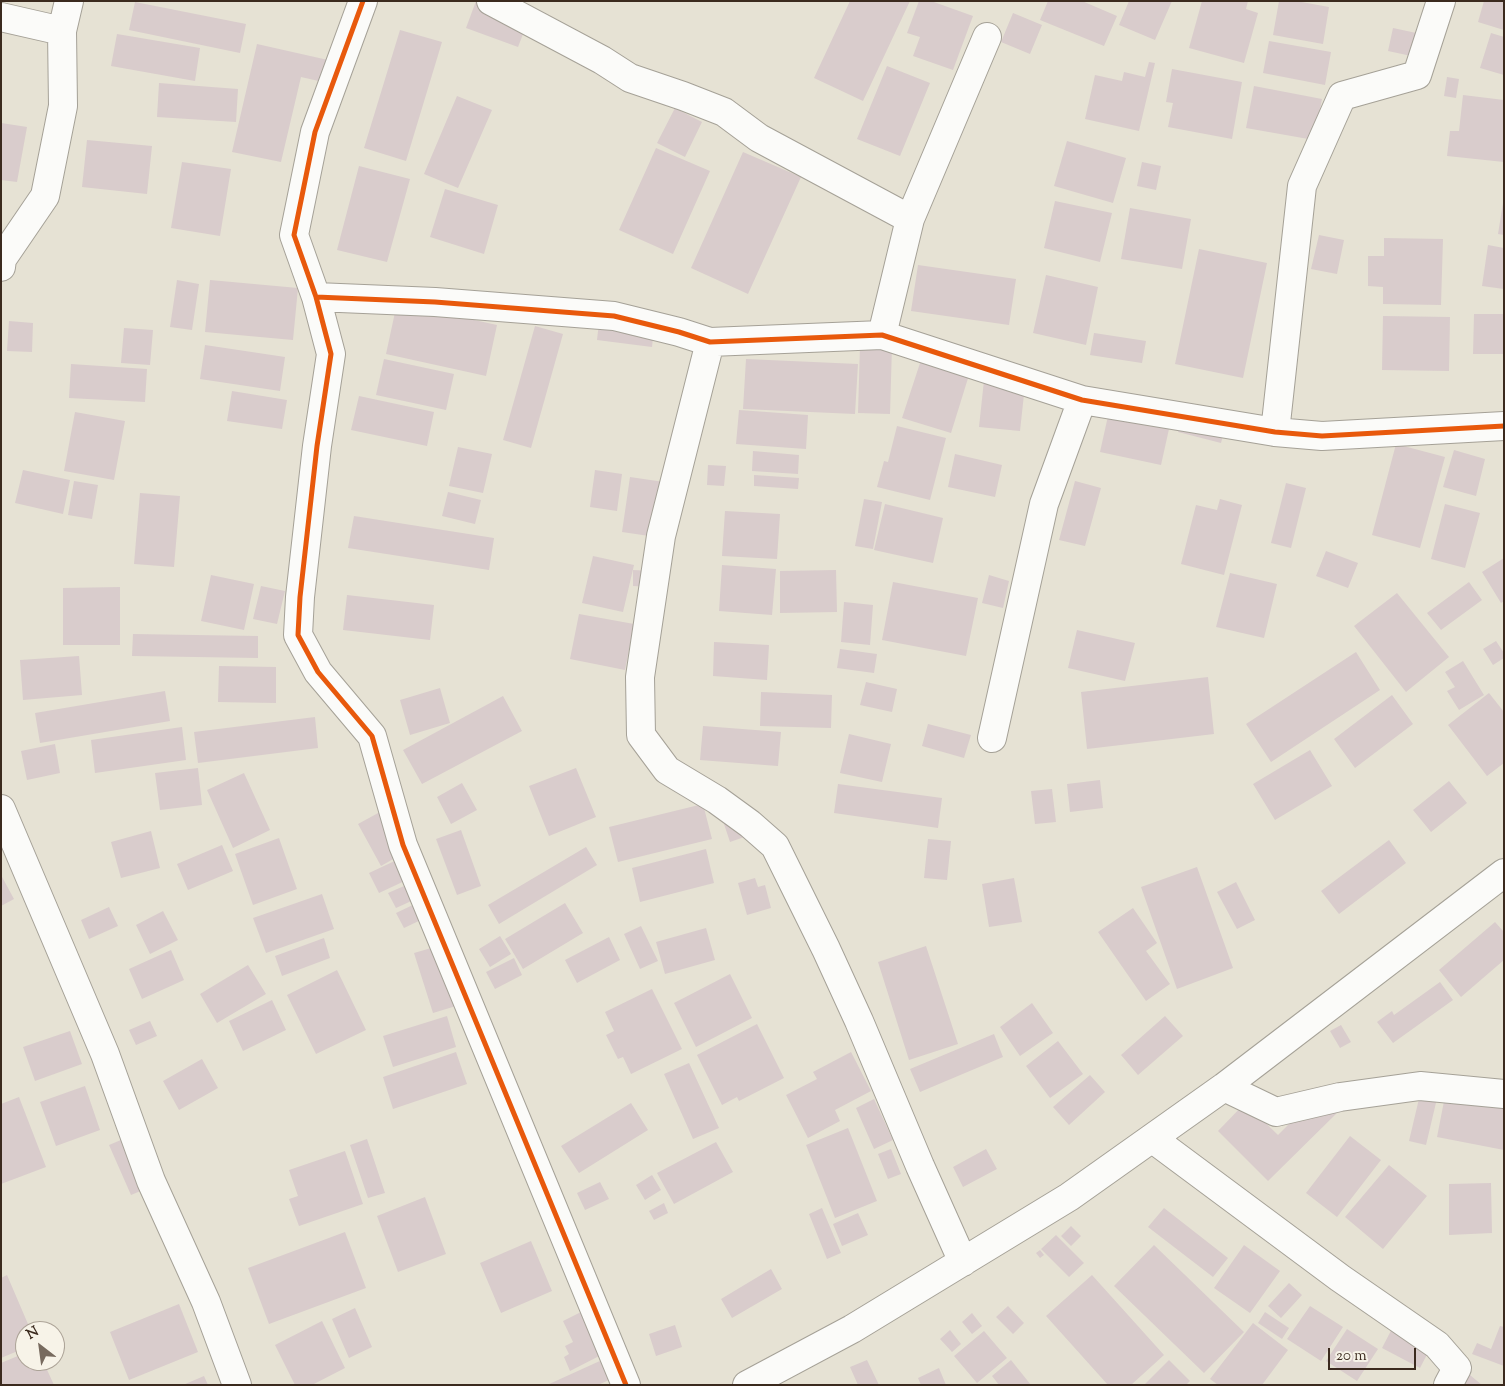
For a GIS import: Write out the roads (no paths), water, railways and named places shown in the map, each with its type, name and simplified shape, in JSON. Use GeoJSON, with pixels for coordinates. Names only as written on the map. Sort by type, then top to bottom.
{"type":"FeatureCollection","features":[{"type":"Feature","properties":{"kind":"street"},"geometry":{"type":"LineString","coordinates":[[1,267],[2,259],[45,196],[63,106],[62,31],[68,1]]}},
{"type":"Feature","properties":{"kind":"street"},"geometry":{"type":"LineString","coordinates":[[363,1],[315,132],[294,235],[316,296],[331,354],[316,455],[300,597],[298,635],[318,672],[372,736],[404,845],[626,1385]]}},
{"type":"Feature","properties":{"kind":"street"},"geometry":{"type":"LineString","coordinates":[[491,1],[602,60],[630,78],[724,112],[759,138],[910,220]]}},
{"type":"Feature","properties":{"kind":"street"},"geometry":{"type":"LineString","coordinates":[[1275,432],[1302,186],[1342,96],[1417,75],[1441,1]]}},
{"type":"Feature","properties":{"kind":"street"},"geometry":{"type":"LineString","coordinates":[[1,17],[62,31]]}},
{"type":"Feature","properties":{"kind":"street"},"geometry":{"type":"LineString","coordinates":[[882,335],[910,220],[987,37]]}},
{"type":"Feature","properties":{"kind":"street"},"geometry":{"type":"LineString","coordinates":[[316,296],[435,302],[614,316],[679,332],[710,342],[882,335],[1082,400],[1275,432],[1322,436],[1504,426]]}},
{"type":"Feature","properties":{"kind":"street"},"geometry":{"type":"LineString","coordinates":[[710,342],[661,536],[640,676],[640,735],[667,770],[717,800],[750,824],[775,846],[859,1021],[963,1262]]}},
{"type":"Feature","properties":{"kind":"street"},"geometry":{"type":"LineString","coordinates":[[992,738],[1044,504],[1082,400]]}},
{"type":"Feature","properties":{"kind":"street"},"geometry":{"type":"LineString","coordinates":[[1,809],[104,1054],[151,1181],[206,1302],[237,1385]]}},
{"type":"Feature","properties":{"kind":"street"},"geometry":{"type":"LineString","coordinates":[[747,1385],[852,1329],[1070,1197],[1224,1087],[1504,873]]}},
{"type":"Feature","properties":{"kind":"street"},"geometry":{"type":"LineString","coordinates":[[1224,1087],[1276,1112],[1340,1097],[1420,1086],[1504,1094]]}},
{"type":"Feature","properties":{"kind":"street"},"geometry":{"type":"LineString","coordinates":[[1153,1139],[1340,1278],[1437,1345],[1457,1368],[1448,1385]]}}]}
